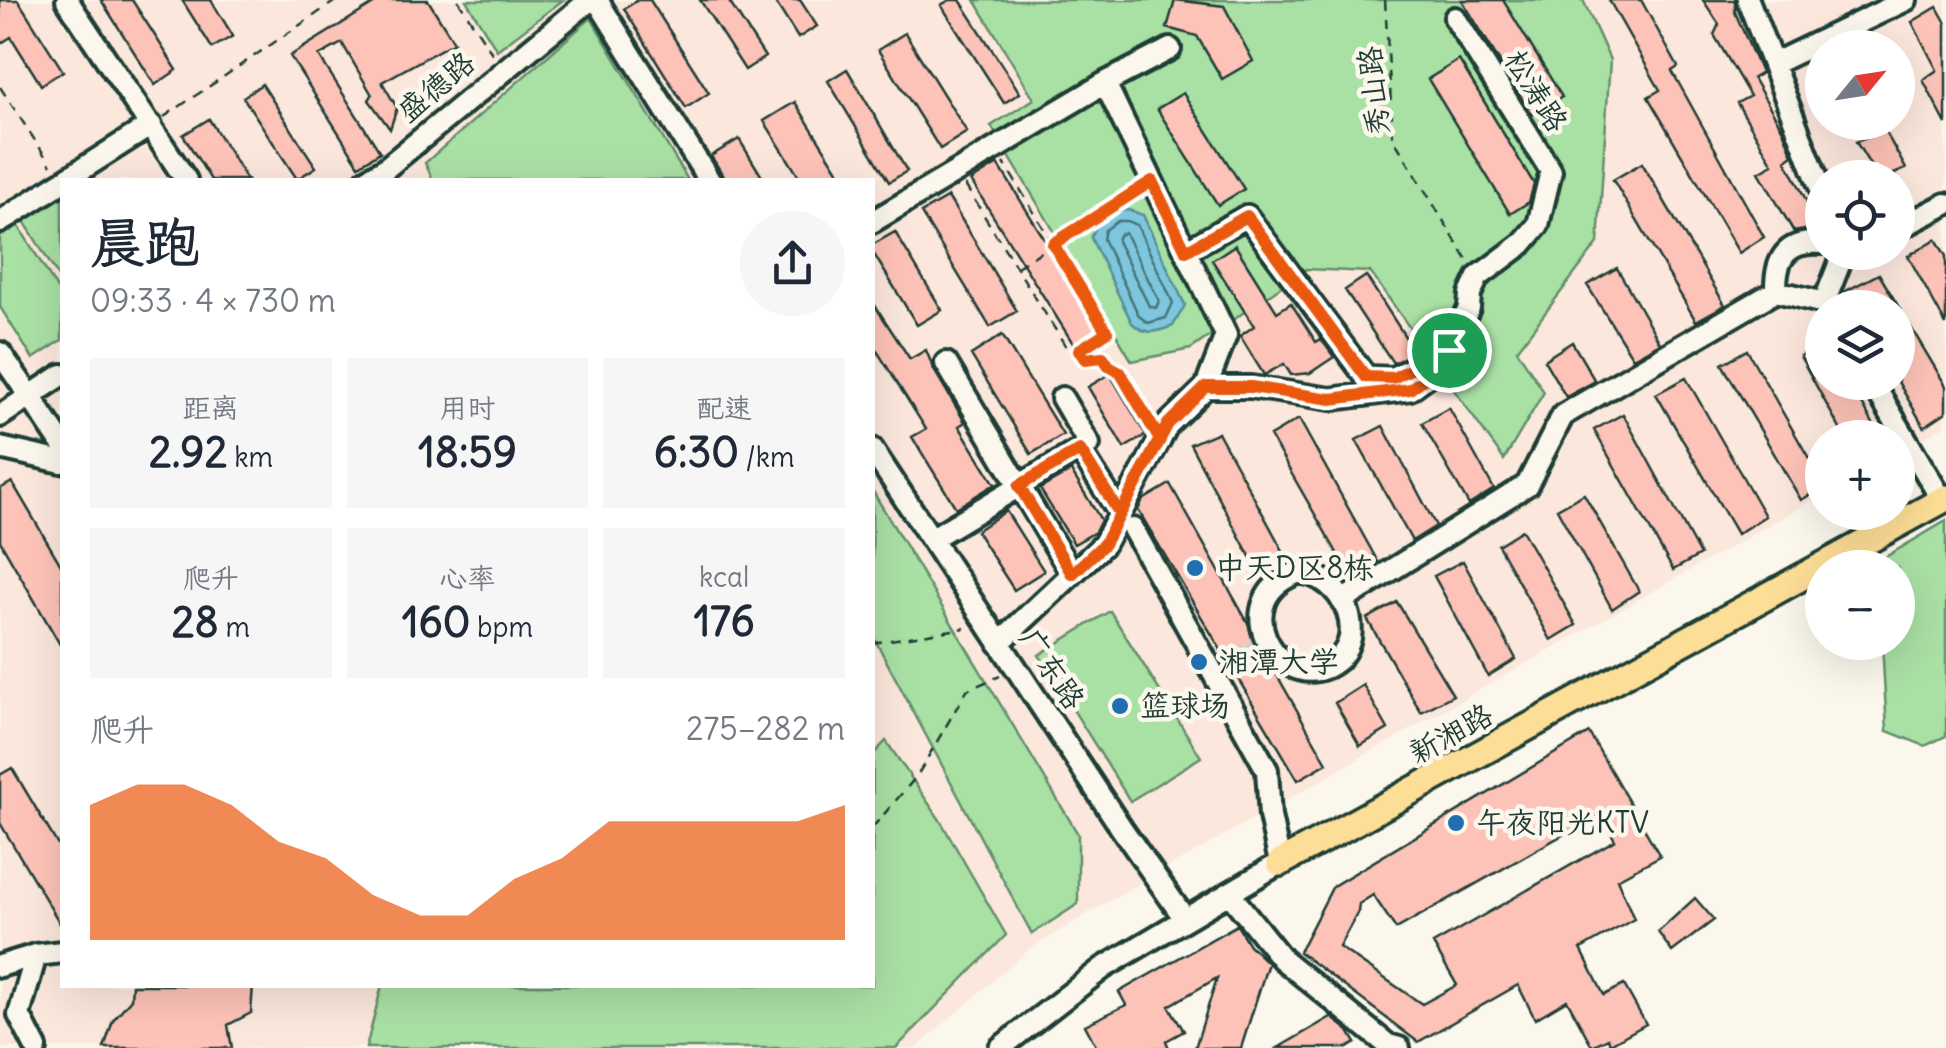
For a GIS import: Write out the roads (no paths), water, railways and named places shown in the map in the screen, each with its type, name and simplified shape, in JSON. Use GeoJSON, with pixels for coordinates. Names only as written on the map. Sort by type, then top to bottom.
{"type":"FeatureCollection","features":[{"type":"Feature","properties":{"kind":"main road","name":"新湘路"},"geometry":{"type":"LineString","coordinates":[[1280,863],[1944,499]]}},
{"type":"Feature","properties":{"kind":"street"},"geometry":{"type":"LineString","coordinates":[[67,0],[185,178]]}},
{"type":"Feature","properties":{"kind":"street","name":"盛德路"},"geometry":{"type":"LineString","coordinates":[[390,174],[503,70],[590,0]]}},
{"type":"Feature","properties":{"kind":"street"},"geometry":{"type":"LineString","coordinates":[[597,0],[708,178]]}},
{"type":"Feature","properties":{"kind":"street"},"geometry":{"type":"LineString","coordinates":[[1748,0],[1810,160]]}},
{"type":"Feature","properties":{"kind":"street"},"geometry":{"type":"LineString","coordinates":[[1773,64],[1906,0]]}},
{"type":"Feature","properties":{"kind":"street","name":"松涛路"},"geometry":{"type":"LineString","coordinates":[[1449,350],[1469,308],[1478,277],[1522,244],[1538,225],[1551,171],[1455,18]]}},
{"type":"Feature","properties":{"kind":"street"},"geometry":{"type":"LineString","coordinates":[[875,220],[1105,83],[1170,49]]}},
{"type":"Feature","properties":{"kind":"street"},"geometry":{"type":"LineString","coordinates":[[999,643],[1126,522],[1168,424],[1206,387],[1226,336],[1105,83]]}},
{"type":"Feature","properties":{"kind":"street"},"geometry":{"type":"LineString","coordinates":[[61,178],[151,125]]}},
{"type":"Feature","properties":{"kind":"street"},"geometry":{"type":"LineString","coordinates":[[0,222],[60,179]]}},
{"type":"Feature","properties":{"kind":"street"},"geometry":{"type":"LineString","coordinates":[[1915,220],[1946,204]]}},
{"type":"Feature","properties":{"kind":"street"},"geometry":{"type":"LineString","coordinates":[[1186,251],[1247,216],[1366,377],[1393,378],[1449,350]]}},
{"type":"Feature","properties":{"kind":"street"},"geometry":{"type":"LineString","coordinates":[[1776,291],[1775,268],[1786,252],[1805,242]]}},
{"type":"Feature","properties":{"kind":"street"},"geometry":{"type":"LineString","coordinates":[[1342,601],[1527,485],[1563,415],[1776,291],[1805,299]]}},
{"type":"Feature","properties":{"kind":"street"},"geometry":{"type":"LineString","coordinates":[[1206,387],[1251,387],[1331,399],[1410,389],[1436,370],[1449,350]]}},
{"type":"Feature","properties":{"kind":"street"},"geometry":{"type":"LineString","coordinates":[[0,353],[60,441]]}},
{"type":"Feature","properties":{"kind":"street"},"geometry":{"type":"LineString","coordinates":[[946,363],[1072,574]]}},
{"type":"Feature","properties":{"kind":"street"},"geometry":{"type":"LineString","coordinates":[[0,416],[60,376]]}},
{"type":"Feature","properties":{"kind":"street"},"geometry":{"type":"LineString","coordinates":[[931,539],[1089,444],[1062,398]]}},
{"type":"Feature","properties":{"kind":"street"},"geometry":{"type":"LineString","coordinates":[[1883,400],[1944,499]]}},
{"type":"Feature","properties":{"kind":"street"},"geometry":{"type":"LineString","coordinates":[[0,448],[60,462]]}},
{"type":"Feature","properties":{"kind":"street"},"geometry":{"type":"LineString","coordinates":[[1080,450],[1126,522],[1266,770],[1280,863]]}},
{"type":"Feature","properties":{"kind":"street","name":"广东路"},"geometry":{"type":"LineString","coordinates":[[875,454],[1185,919]]}},
{"type":"Feature","properties":{"kind":"street"},"geometry":{"type":"LineString","coordinates":[[1300,572],[1315,574],[1342,601],[1350,616],[1351,632],[1348,647],[1337,662],[1322,670],[1305,671],[1277,655],[1259,611],[1272,586],[1300,572]]}},
{"type":"Feature","properties":{"kind":"street","name":"新湘路"},"geometry":{"type":"LineString","coordinates":[[1000,1048],[1102,968],[1280,863]]}},
{"type":"Feature","properties":{"kind":"street"},"geometry":{"type":"LineString","coordinates":[[1229,893],[1282,959],[1388,1045],[1399,1048]]}},
{"type":"Feature","properties":{"kind":"street"},"geometry":{"type":"LineString","coordinates":[[0,966],[60,952]]}},
{"type":"Feature","properties":{"kind":"street"},"geometry":{"type":"LineString","coordinates":[[18,1015],[36,956]]}},
{"type":"Feature","properties":{"kind":"street"},"geometry":{"type":"LineString","coordinates":[[0,1002],[18,1015],[36,1048]]}},
{"type":"Feature","properties":{"kind":"water"},"geometry":{"type":"Polygon","coordinates":[[[1128,210],[1143,215],[1185,305],[1173,326],[1161,330],[1151,332],[1132,323],[1091,238],[1104,218],[1128,210]]]}},
{"type":"Feature","properties":{"kind":"tunnel"},"geometry":{"type":"LineString","coordinates":[[1214,674],[1268,642]]}},
{"type":"Feature","properties":{"kind":"place","name":"中天D区8栋"},"geometry":{"type":"Point","coordinates":[1195,568]}},
{"type":"Feature","properties":{"kind":"place","name":"湘潭大学"},"geometry":{"type":"Point","coordinates":[1199,662]}},
{"type":"Feature","properties":{"kind":"place","name":"篮球场"},"geometry":{"type":"Point","coordinates":[1120,706]}},
{"type":"Feature","properties":{"kind":"place","name":"午夜阳光KTV"},"geometry":{"type":"Point","coordinates":[1456,823]}}]}
